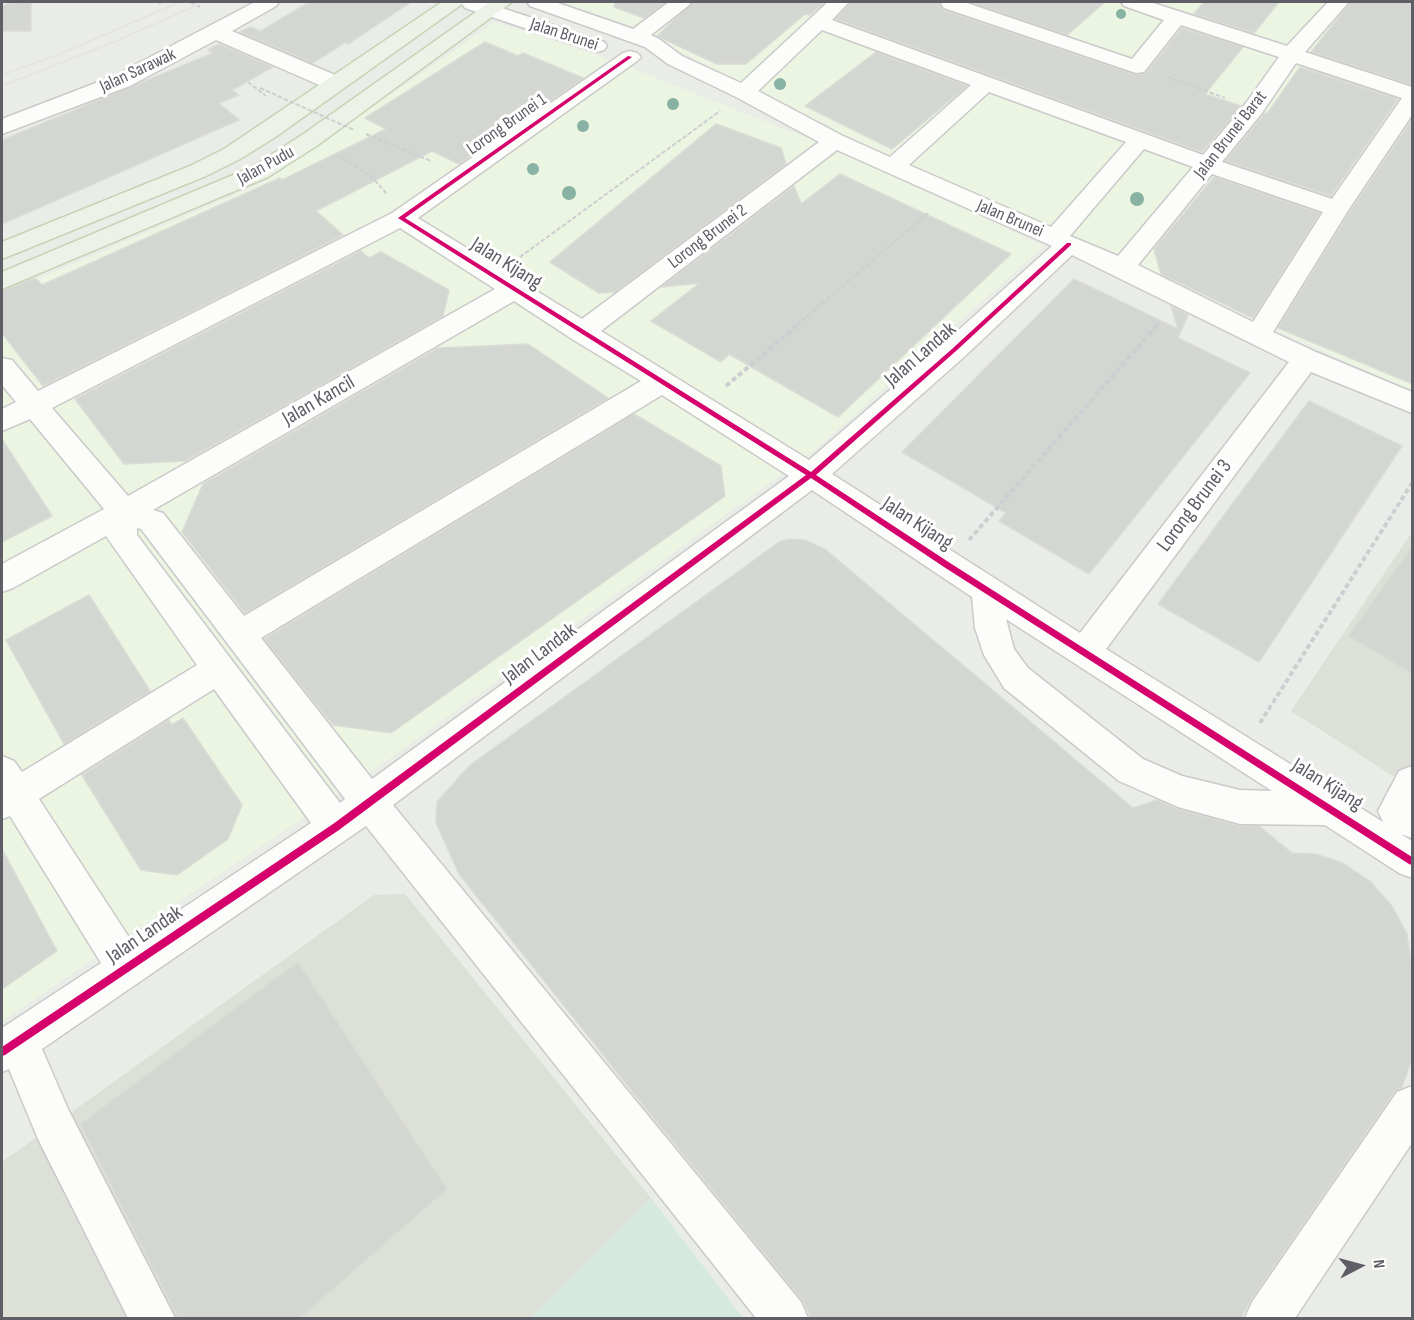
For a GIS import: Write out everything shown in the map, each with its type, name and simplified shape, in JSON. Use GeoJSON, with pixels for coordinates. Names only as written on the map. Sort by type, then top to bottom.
{"type":"FeatureCollection","features":[{"type":"Feature","properties":{"kind":"main road","name":"Jalan Pudu"},"geometry":{"type":"LineString","coordinates":[[2,251],[198,171],[266,133],[334,83],[479,4]]}},
{"type":"Feature","properties":{"kind":"main road","name":"Jalan Pudu"},"geometry":{"type":"LineString","coordinates":[[2,281],[216,193],[260,172],[310,140],[479,4]]}},
{"type":"Feature","properties":{"kind":"main road"},"geometry":{"type":"LineString","coordinates":[[266,133],[300,123],[479,4]]}},
{"type":"Feature","properties":{"kind":"street","name":"Jalan Brunei"},"geometry":{"type":"LineString","coordinates":[[537,2],[633,47],[659,62],[675,60],[744,92],[836,141],[1122,268],[1306,358],[1413,403]]}},
{"type":"Feature","properties":{"kind":"street","name":"Lorong Brunei 1"},"geometry":{"type":"LineString","coordinates":[[2,421],[401,218],[633,47],[681,2]]}},
{"type":"Feature","properties":{"kind":"street"},"geometry":{"type":"LineString","coordinates":[[744,92],[839,2]]}},
{"type":"Feature","properties":{"kind":"street"},"geometry":{"type":"LineString","coordinates":[[954,2],[951,4],[1136,67],[1176,17]]}},
{"type":"Feature","properties":{"kind":"street"},"geometry":{"type":"LineString","coordinates":[[1131,2],[1413,94]]}},
{"type":"Feature","properties":{"kind":"street","name":"Jalan Brunei Barat"},"geometry":{"type":"LineString","coordinates":[[1122,268],[1254,108],[1291,55],[1339,2]]}},
{"type":"Feature","properties":{"kind":"street","name":"Jalan Brunei"},"geometry":{"type":"LineString","coordinates":[[479,4],[633,47]]}},
{"type":"Feature","properties":{"kind":"street","name":"Jalan Sarawak"},"geometry":{"type":"LineString","coordinates":[[2,127],[122,81],[273,5]]}},
{"type":"Feature","properties":{"kind":"street"},"geometry":{"type":"LineString","coordinates":[[817,21],[1208,165],[1337,209]]}},
{"type":"Feature","properties":{"kind":"street"},"geometry":{"type":"LineString","coordinates":[[216,32],[334,83]]}},
{"type":"Feature","properties":{"kind":"street"},"geometry":{"type":"LineString","coordinates":[[127,55],[178,52]]}},
{"type":"Feature","properties":{"kind":"street"},"geometry":{"type":"LineString","coordinates":[[893,167],[986,83]]}},
{"type":"Feature","properties":{"kind":"street"},"geometry":{"type":"LineString","coordinates":[[1258,335],[1337,209],[1413,99]]}},
{"type":"Feature","properties":{"kind":"street","name":"Jalan Landak"},"geometry":{"type":"LineString","coordinates":[[10,1047],[336,827],[811,476],[954,350],[1062,241],[1141,139]]}},
{"type":"Feature","properties":{"kind":"street","name":"Lorong Brunei 2"},"geometry":{"type":"LineString","coordinates":[[581,333],[836,141]]}},
{"type":"Feature","properties":{"kind":"street","name":"Jalan Kijang"},"geometry":{"type":"LineString","coordinates":[[401,218],[811,476],[1413,861]]}},
{"type":"Feature","properties":{"kind":"street","name":"Jalan Kancil"},"geometry":{"type":"LineString","coordinates":[[2,579],[124,512],[503,284]]}},
{"type":"Feature","properties":{"kind":"street","name":"Lorong Brunei 3"},"geometry":{"type":"LineString","coordinates":[[1084,652],[1306,358]]}},
{"type":"Feature","properties":{"kind":"street"},"geometry":{"type":"LineString","coordinates":[[2,367],[124,512],[152,521],[369,803],[785,1318]]}},
{"type":"Feature","properties":{"kind":"street"},"geometry":{"type":"LineString","coordinates":[[240,634],[660,383]]}},
{"type":"Feature","properties":{"kind":"street"},"geometry":{"type":"LineString","coordinates":[[124,512],[121,537],[336,827]]}},
{"type":"Feature","properties":{"kind":"street"},"geometry":{"type":"LineString","coordinates":[[987,590],[991,628],[1000,655],[1016,678],[1131,770],[1178,791],[1240,807],[1332,809]]}},
{"type":"Feature","properties":{"kind":"street"},"geometry":{"type":"LineString","coordinates":[[127,969],[6,790],[219,669]]}},
{"type":"Feature","properties":{"kind":"street"},"geometry":{"type":"LineString","coordinates":[[1413,782],[1396,811],[1413,821]]}},
{"type":"Feature","properties":{"kind":"street"},"geometry":{"type":"LineString","coordinates":[[10,1047],[53,1124],[152,1318]]}},
{"type":"Feature","properties":{"kind":"street"},"geometry":{"type":"LineString","coordinates":[[1268,1318],[1413,1107]]}},
{"type":"Feature","properties":{"kind":"path"},"geometry":{"type":"LineString","coordinates":[[1136,67],[1254,108]]}},
{"type":"Feature","properties":{"kind":"path"},"geometry":{"type":"LineString","coordinates":[[260,88],[354,130],[411,151]]}},
{"type":"Feature","properties":{"kind":"path"},"geometry":{"type":"LineString","coordinates":[[503,284],[744,92]]}},
{"type":"Feature","properties":{"kind":"path"},"geometry":{"type":"LineString","coordinates":[[310,140],[353,163],[381,185],[401,218]]}},
{"type":"Feature","properties":{"kind":"path"},"geometry":{"type":"LineString","coordinates":[[700,408],[951,194]]}},
{"type":"Feature","properties":{"kind":"path"},"geometry":{"type":"LineString","coordinates":[[947,565],[1181,298]]}},
{"type":"Feature","properties":{"kind":"path"},"geometry":{"type":"LineString","coordinates":[[1242,753],[1413,483]]}},
{"type":"Feature","properties":{"kind":"shaded area"},"geometry":{"type":"Polygon","coordinates":[[[562,2],[1412,2],[1412,391],[845,135],[681,52],[652,33],[562,2]]]}},
{"type":"Feature","properties":{"kind":"shaded area"},"geometry":{"type":"Polygon","coordinates":[[[495,22],[603,57],[812,140],[1044,246],[816,449],[371,772],[2,1021],[2,294],[263,183],[495,22]]]}},
{"type":"Feature","properties":{"kind":"shaded area"},"geometry":{"type":"Polygon","coordinates":[[[1412,532],[1412,788],[1291,711],[1412,532]]]}},
{"type":"Feature","properties":{"kind":"shaded area"},"geometry":{"type":"Polygon","coordinates":[[[405,894],[651,1198],[531,1318],[2,1318],[2,1162],[374,895],[405,894]]]}},
{"type":"Feature","properties":{"kind":"shaded area"},"geometry":{"type":"Polygon","coordinates":[[[651,1198],[743,1318],[531,1318],[651,1198]]]}},
{"type":"Feature","properties":{"kind":"building"},"geometry":{"type":"Polygon","coordinates":[[[13,2],[31,2],[31,31],[2,31],[2,6],[13,2]]]}},
{"type":"Feature","properties":{"kind":"building"},"geometry":{"type":"Polygon","coordinates":[[[309,2],[411,2],[348,44],[346,42],[313,63],[240,32],[250,27],[261,31],[309,2]]]}},
{"type":"Feature","properties":{"kind":"building"},"geometry":{"type":"Polygon","coordinates":[[[615,2],[666,2],[644,18],[614,7],[615,2]]]}},
{"type":"Feature","properties":{"kind":"building"},"geometry":{"type":"Polygon","coordinates":[[[693,2],[825,2],[810,15],[805,14],[746,64],[717,64],[657,36],[693,2]]]}},
{"type":"Feature","properties":{"kind":"building"},"geometry":{"type":"Polygon","coordinates":[[[851,2],[940,2],[939,5],[943,10],[1136,75],[1146,73],[1182,28],[1243,47],[1205,94],[1241,106],[1202,152],[836,19],[851,2]]]}},
{"type":"Feature","properties":{"kind":"building"},"geometry":{"type":"Polygon","coordinates":[[[970,2],[1105,2],[1067,35],[970,2]]]}},
{"type":"Feature","properties":{"kind":"building"},"geometry":{"type":"Polygon","coordinates":[[[1204,2],[1279,2],[1254,33],[1194,14],[1204,2]]]}},
{"type":"Feature","properties":{"kind":"building"},"geometry":{"type":"Polygon","coordinates":[[[1351,2],[1413,2],[1413,85],[1311,52],[1351,2]]]}},
{"type":"Feature","properties":{"kind":"building"},"geometry":{"type":"Polygon","coordinates":[[[485,42],[518,56],[523,53],[583,78],[459,164],[432,151],[316,211],[343,235],[43,386],[2,333],[2,291],[35,278],[42,285],[280,178],[282,180],[386,129],[365,118],[485,42]]]}},
{"type":"Feature","properties":{"kind":"building"},"geometry":{"type":"Polygon","coordinates":[[[219,44],[273,67],[232,90],[239,95],[219,103],[239,120],[2,224],[2,140],[213,53],[208,50],[219,44]]]}},
{"type":"Feature","properties":{"kind":"building"},"geometry":{"type":"Polygon","coordinates":[[[876,52],[967,86],[892,149],[805,106],[876,52]]]}},
{"type":"Feature","properties":{"kind":"building"},"geometry":{"type":"Polygon","coordinates":[[[1300,67],[1398,99],[1331,196],[1226,161],[1265,113],[1267,114],[1300,67]]]}},
{"type":"Feature","properties":{"kind":"building"},"geometry":{"type":"Polygon","coordinates":[[[1413,118],[1413,384],[1278,328],[1351,210],[1413,118]]]}},
{"type":"Feature","properties":{"kind":"building"},"geometry":{"type":"Polygon","coordinates":[[[716,124],[781,148],[786,164],[615,292],[599,293],[550,262],[716,124]]]}},
{"type":"Feature","properties":{"kind":"building"},"geometry":{"type":"Polygon","coordinates":[[[840,174],[1011,254],[838,417],[729,354],[721,362],[651,321],[700,283],[662,287],[794,186],[801,204],[840,174]]]}},
{"type":"Feature","properties":{"kind":"building"},"geometry":{"type":"Polygon","coordinates":[[[1214,177],[1320,213],[1253,318],[1161,274],[1154,249],[1214,177]]]}},
{"type":"Feature","properties":{"kind":"building"},"geometry":{"type":"Polygon","coordinates":[[[361,251],[369,258],[381,252],[449,290],[443,316],[185,461],[124,464],[75,399],[361,251]]]}},
{"type":"Feature","properties":{"kind":"building"},"geometry":{"type":"Polygon","coordinates":[[[1074,279],[1178,329],[1171,306],[1188,315],[1178,338],[1250,373],[1089,574],[999,521],[1006,513],[902,452],[1074,279]]]}},
{"type":"Feature","properties":{"kind":"building"},"geometry":{"type":"Polygon","coordinates":[[[528,344],[608,398],[245,613],[182,532],[203,484],[438,348],[528,344]]]}},
{"type":"Feature","properties":{"kind":"building"},"geometry":{"type":"Polygon","coordinates":[[[1309,401],[1402,446],[1259,662],[1158,604],[1309,401]]]}},
{"type":"Feature","properties":{"kind":"building"},"geometry":{"type":"Polygon","coordinates":[[[634,414],[721,466],[725,496],[391,733],[333,725],[264,639],[634,414]]]}},
{"type":"Feature","properties":{"kind":"building"},"geometry":{"type":"Polygon","coordinates":[[[2,439],[52,516],[2,542],[2,439]]]}},
{"type":"Feature","properties":{"kind":"building"},"geometry":{"type":"Polygon","coordinates":[[[789,539],[805,540],[826,550],[1133,808],[1157,800],[1177,809],[1239,826],[1259,826],[1292,853],[1315,854],[1343,863],[1371,882],[1392,906],[1407,934],[1413,977],[1413,1056],[1402,1087],[1395,1091],[1250,1301],[1241,1318],[811,1318],[803,1301],[459,874],[436,823],[437,802],[469,766],[779,542],[789,539]]]}},
{"type":"Feature","properties":{"kind":"building"},"geometry":{"type":"Polygon","coordinates":[[[1413,545],[1413,674],[1348,636],[1413,545]]]}},
{"type":"Feature","properties":{"kind":"building"},"geometry":{"type":"Polygon","coordinates":[[[89,595],[150,691],[64,744],[6,640],[89,595]]]}},
{"type":"Feature","properties":{"kind":"building"},"geometry":{"type":"Polygon","coordinates":[[[183,718],[242,805],[228,839],[177,875],[141,870],[82,775],[169,720],[172,725],[183,718]]]}},
{"type":"Feature","properties":{"kind":"building"},"geometry":{"type":"Polygon","coordinates":[[[2,849],[57,951],[2,989],[2,849]]]}},
{"type":"Feature","properties":{"kind":"building"},"geometry":{"type":"Polygon","coordinates":[[[298,962],[447,1189],[300,1318],[178,1318],[80,1124],[298,962]]]}},
{"type":"Feature","properties":{"kind":"tram line"},"geometry":{"type":"LineString","coordinates":[[2,75],[60,54],[180,2]]}},
{"type":"Feature","properties":{"kind":"tram line"},"geometry":{"type":"LineString","coordinates":[[2,86],[114,42],[204,2]]}},
{"type":"Feature","properties":{"kind":"cycle path"},"geometry":{"type":"LineString","coordinates":[[630,57],[401,218],[811,475],[947,565],[1412,861]]}},
{"type":"Feature","properties":{"kind":"cycle path"},"geometry":{"type":"LineString","coordinates":[[2,1052],[336,827],[811,475],[954,350],[1069,244]]}}]}
